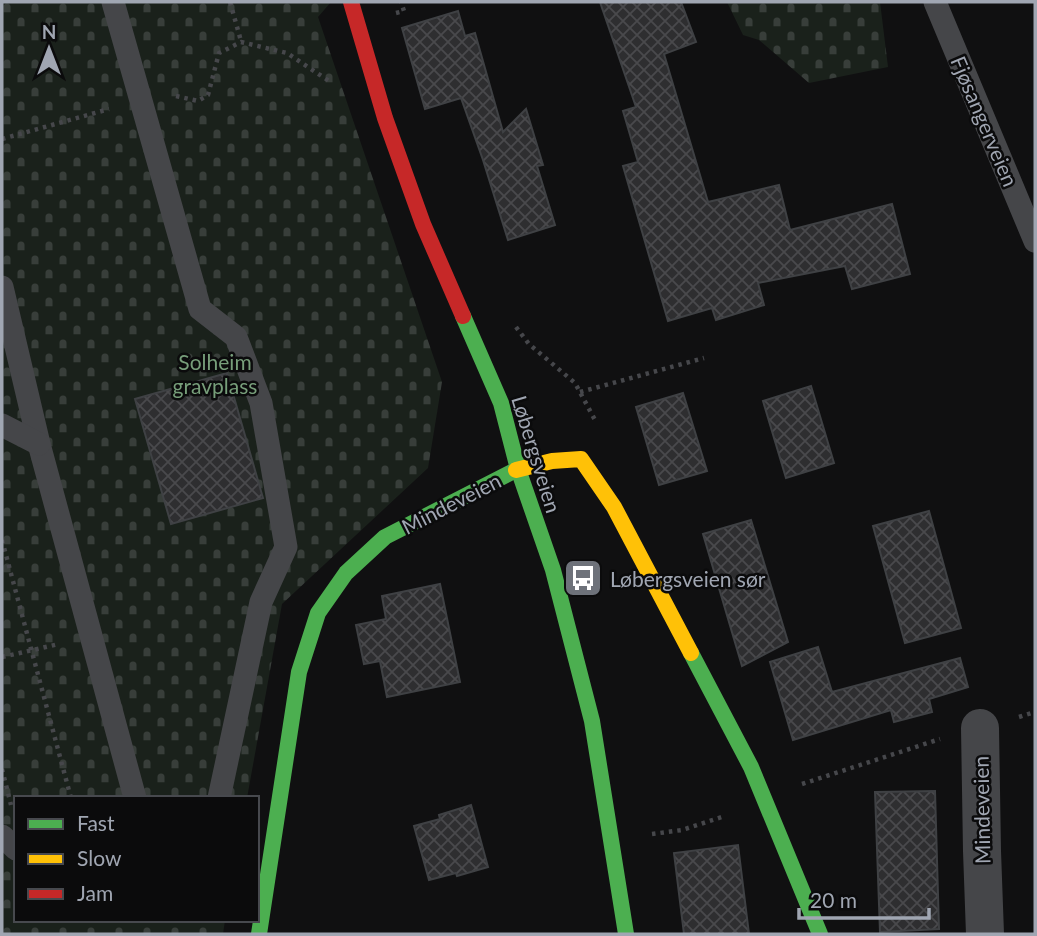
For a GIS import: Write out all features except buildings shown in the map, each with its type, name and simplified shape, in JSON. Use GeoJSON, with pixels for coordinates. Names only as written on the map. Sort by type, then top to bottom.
{"type":"FeatureCollection","features":[{"type":"Feature","properties":{"kind":"street","name":"Løbergsveien"},"geometry":{"type":"LineString","coordinates":[[351,2],[386,118],[423,224],[501,403],[518,469],[553,570],[592,722],[626,934]]}},
{"type":"Feature","properties":{"kind":"street","name":"Mindeveien"},"geometry":{"type":"LineString","coordinates":[[259,934],[299,672],[318,613],[346,573],[385,537],[518,469],[581,458],[614,507],[751,767],[820,934]]}},
{"type":"Feature","properties":{"kind":"street","name":"Mindeveien"},"geometry":{"type":"LineString","coordinates":[[980,728],[985,934]]}},
{"type":"Feature","properties":{"kind":"lane"},"geometry":{"type":"LineString","coordinates":[[113,2],[200,309],[236,337],[261,403],[286,547],[261,601],[219,796]]}},
{"type":"Feature","properties":{"kind":"lane","name":"Fjøsangerveien"},"geometry":{"type":"LineString","coordinates":[[935,2],[1035,241]]}},
{"type":"Feature","properties":{"kind":"lane"},"geometry":{"type":"LineString","coordinates":[[2,287],[40,444],[134,796]]}},
{"type":"Feature","properties":{"kind":"lane"},"geometry":{"type":"LineString","coordinates":[[2,425],[40,444]]}},
{"type":"Feature","properties":{"kind":"path"},"geometry":{"type":"LineString","coordinates":[[230,2],[241,42]]}},
{"type":"Feature","properties":{"kind":"path"},"geometry":{"type":"LineString","coordinates":[[400,12],[404,11],[401,2]]}},
{"type":"Feature","properties":{"kind":"path"},"geometry":{"type":"LineString","coordinates":[[140,101],[172,94],[198,101],[208,95],[219,52],[241,42],[287,53],[331,82]]}},
{"type":"Feature","properties":{"kind":"path"},"geometry":{"type":"LineString","coordinates":[[2,139],[97,112]]}},
{"type":"Feature","properties":{"kind":"path"},"geometry":{"type":"LineString","coordinates":[[513,323],[528,344],[575,383],[599,427]]}},
{"type":"Feature","properties":{"kind":"path"},"geometry":{"type":"LineString","coordinates":[[580,392],[704,358]]}},
{"type":"Feature","properties":{"kind":"path"},"geometry":{"type":"LineString","coordinates":[[2,540],[70,796]]}},
{"type":"Feature","properties":{"kind":"path"},"geometry":{"type":"LineString","coordinates":[[2,657],[90,636]]}},
{"type":"Feature","properties":{"kind":"path","name":"Mindeveien"},"geometry":{"type":"LineString","coordinates":[[800,784],[1035,712]]}},
{"type":"Feature","properties":{"kind":"path"},"geometry":{"type":"LineString","coordinates":[[2,769],[12,810]]}},
{"type":"Feature","properties":{"kind":"path"},"geometry":{"type":"LineString","coordinates":[[646,835],[682,830],[733,814]]}},
{"type":"Feature","properties":{"kind":"green space","name":"Solheim gravplass"},"geometry":{"type":"Polygon","coordinates":[[[2,2],[331,2],[318,17],[442,382],[428,468],[282,604],[247,796],[14,796],[14,922],[225,922],[223,934],[2,934],[2,2]]]}},
{"type":"Feature","properties":{"kind":"green space"},"geometry":{"type":"Polygon","coordinates":[[[727,2],[880,2],[888,67],[809,83],[759,40],[743,35],[727,2]]]}},
{"type":"Feature","properties":{"kind":"traffic: fast"},"geometry":{"type":"LineString","coordinates":[[463,316],[501,403],[518,469],[553,570],[592,721],[626,934]]}},
{"type":"Feature","properties":{"kind":"traffic: fast"},"geometry":{"type":"LineString","coordinates":[[259,934],[299,672],[318,613],[346,573],[385,537],[516,470]]}},
{"type":"Feature","properties":{"kind":"traffic: fast"},"geometry":{"type":"LineString","coordinates":[[691,653],[751,767],[820,934]]}},
{"type":"Feature","properties":{"kind":"traffic: slow"},"geometry":{"type":"LineString","coordinates":[[516,470],[552,461],[581,459],[614,507],[691,653]]}},
{"type":"Feature","properties":{"kind":"traffic: jam"},"geometry":{"type":"LineString","coordinates":[[351,2],[385,118],[423,224],[463,316]]}},
{"type":"Feature","properties":{"kind":"place","name":"Løbergsveien sør"},"geometry":{"type":"Point","coordinates":[583,578]}}]}
